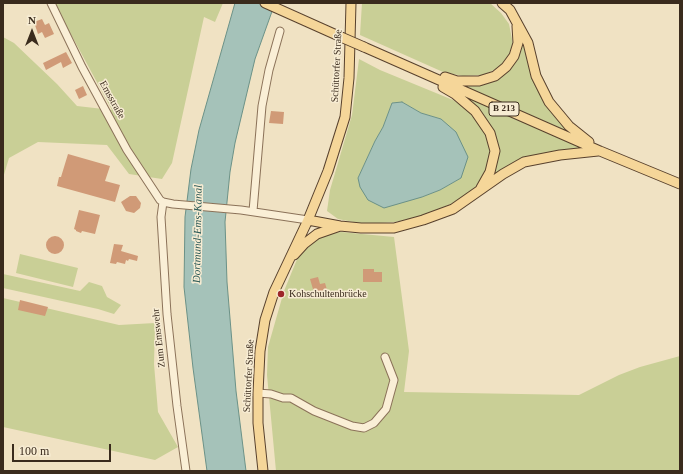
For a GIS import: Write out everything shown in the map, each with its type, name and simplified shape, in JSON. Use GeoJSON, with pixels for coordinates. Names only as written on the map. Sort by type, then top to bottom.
{"type":"FeatureCollection","features":[{"type":"Feature","properties":{"kind":"main road","name":"B 213"},"geometry":{"type":"LineString","coordinates":[[265,3],[600,151],[680,184]]}},
{"type":"Feature","properties":{"kind":"main road"},"geometry":{"type":"LineString","coordinates":[[502,3],[510,10],[528,43],[536,76],[549,102],[569,126],[600,151]]}},
{"type":"Feature","properties":{"kind":"main road","name":"Schüttorfer Straße"},"geometry":{"type":"LineString","coordinates":[[263,471],[258,423],[258,393],[260,351],[265,320],[274,292],[308,220],[328,171],[345,117],[350,78],[351,5]]}},
{"type":"Feature","properties":{"kind":"main road"},"geometry":{"type":"LineString","coordinates":[[409,67],[458,81],[479,81],[495,76],[506,67],[514,56],[518,43],[517,24]]}},
{"type":"Feature","properties":{"kind":"main road"},"geometry":{"type":"LineString","coordinates":[[409,67],[454,94],[475,111],[490,133],[495,151],[490,172],[478,192]]}},
{"type":"Feature","properties":{"kind":"main road"},"geometry":{"type":"LineString","coordinates":[[308,220],[361,228],[394,228],[423,220],[453,209],[503,174],[524,162],[560,155],[600,151]]}},
{"type":"Feature","properties":{"kind":"main road"},"geometry":{"type":"LineString","coordinates":[[287,262],[312,238],[322,232],[340,226]]}},
{"type":"Feature","properties":{"kind":"street","name":"Emsstraße"},"geometry":{"type":"LineString","coordinates":[[51,3],[82,67],[127,150],[154,192],[164,202]]}},
{"type":"Feature","properties":{"kind":"street"},"geometry":{"type":"LineString","coordinates":[[254,211],[262,106],[280,31]]}},
{"type":"Feature","properties":{"kind":"street"},"geometry":{"type":"LineString","coordinates":[[164,202],[254,211],[308,220]]}},
{"type":"Feature","properties":{"kind":"street","name":"Zum Emswehr"},"geometry":{"type":"LineString","coordinates":[[164,202],[161,217],[167,314],[186,471]]}},
{"type":"Feature","properties":{"kind":"street"},"geometry":{"type":"LineString","coordinates":[[258,393],[291,398],[314,411],[352,426],[364,428],[374,423],[386,409],[394,380],[385,356]]}},
{"type":"Feature","properties":{"kind":"green space"},"geometry":{"type":"Polygon","coordinates":[[[54,3],[223,3],[215,22],[204,17],[172,163],[162,179],[129,174],[107,145],[38,142],[9,158],[3,178],[3,37],[14,43],[57,84],[77,106],[112,110],[54,3]]]}},
{"type":"Feature","properties":{"kind":"green space"},"geometry":{"type":"Polygon","coordinates":[[[362,3],[490,3],[501,13],[509,24],[513,44],[507,60],[496,69],[483,75],[463,76],[443,72],[360,35],[362,3]]]}},
{"type":"Feature","properties":{"kind":"green space"},"geometry":{"type":"Polygon","coordinates":[[[522,40],[531,74],[544,104],[572,133],[459,85],[482,84],[496,81],[517,61],[521,51],[522,40]]]}},
{"type":"Feature","properties":{"kind":"green space"},"geometry":{"type":"Polygon","coordinates":[[[359,59],[380,70],[453,100],[471,112],[486,133],[491,150],[488,168],[476,187],[453,203],[422,216],[395,222],[364,224],[338,219],[327,211],[330,190],[352,115],[359,59]],[[402,102],[392,103],[383,127],[358,178],[422,197],[440,190],[461,178],[441,119],[421,113],[402,102]]]}},
{"type":"Feature","properties":{"kind":"green space"},"geometry":{"type":"Polygon","coordinates":[[[410,67],[599,150],[524,162],[479,192],[491,172],[490,133],[455,94],[410,67]]]}},
{"type":"Feature","properties":{"kind":"green space"},"geometry":{"type":"Polygon","coordinates":[[[341,232],[394,237],[409,351],[404,392],[579,395],[619,375],[640,367],[680,356],[680,471],[276,471],[267,375],[268,347],[284,291],[300,252],[318,238],[332,233],[341,232]]]}},
{"type":"Feature","properties":{"kind":"green space"},"geometry":{"type":"Polygon","coordinates":[[[20,254],[78,268],[73,287],[16,273],[20,254]]]}},
{"type":"Feature","properties":{"kind":"green space"},"geometry":{"type":"Polygon","coordinates":[[[3,274],[80,291],[89,282],[102,286],[107,297],[121,305],[114,314],[98,309],[3,288],[3,274]]]}},
{"type":"Feature","properties":{"kind":"green space"},"geometry":{"type":"Polygon","coordinates":[[[3,298],[119,325],[155,323],[154,364],[158,412],[178,447],[155,460],[3,427],[3,298]]]}},
{"type":"Feature","properties":{"kind":"water","name":"Dortmund-Ems-Kanal"},"geometry":{"type":"Polygon","coordinates":[[[235,3],[275,3],[255,59],[235,143],[230,172],[225,222],[227,282],[236,391],[246,471],[207,471],[184,287],[185,217],[191,169],[199,130],[235,3]]]}},
{"type":"Feature","properties":{"kind":"water"},"geometry":{"type":"Polygon","coordinates":[[[402,102],[421,113],[441,119],[456,132],[468,157],[461,178],[440,190],[384,208],[368,200],[360,187],[358,178],[383,127],[392,103],[402,102]]]}},
{"type":"Feature","properties":{"kind":"building"},"geometry":{"type":"Polygon","coordinates":[[[42,19],[45,25],[49,23],[54,34],[45,38],[42,32],[38,34],[34,22],[42,19]]]}},
{"type":"Feature","properties":{"kind":"building"},"geometry":{"type":"Polygon","coordinates":[[[66,52],[72,63],[63,68],[61,62],[46,70],[43,63],[66,52]]]}},
{"type":"Feature","properties":{"kind":"building"},"geometry":{"type":"Polygon","coordinates":[[[83,86],[87,95],[79,99],[75,90],[83,86]]]}},
{"type":"Feature","properties":{"kind":"building"},"geometry":{"type":"Polygon","coordinates":[[[271,111],[284,112],[283,124],[269,123],[271,111]]]}},
{"type":"Feature","properties":{"kind":"building"},"geometry":{"type":"Polygon","coordinates":[[[68,154],[110,166],[105,181],[120,185],[115,202],[57,186],[68,154]]]}},
{"type":"Feature","properties":{"kind":"building"},"geometry":{"type":"Polygon","coordinates":[[[130,196],[136,196],[141,203],[140,208],[134,213],[126,211],[121,202],[130,196]]]}},
{"type":"Feature","properties":{"kind":"building"},"geometry":{"type":"Polygon","coordinates":[[[79,210],[100,215],[95,234],[82,231],[81,233],[74,229],[79,210]]]}},
{"type":"Feature","properties":{"kind":"building"},"geometry":{"type":"Polygon","coordinates":[[[55,236],[61,239],[64,245],[61,251],[55,254],[49,251],[46,245],[49,239],[55,236]]]}},
{"type":"Feature","properties":{"kind":"building"},"geometry":{"type":"Polygon","coordinates":[[[114,244],[123,245],[121,251],[138,256],[137,261],[129,259],[128,261],[126,260],[125,264],[117,262],[116,264],[110,263],[114,244]]]}},
{"type":"Feature","properties":{"kind":"building"},"geometry":{"type":"Polygon","coordinates":[[[363,269],[374,269],[374,272],[382,272],[382,282],[363,282],[363,269]]]}},
{"type":"Feature","properties":{"kind":"building"},"geometry":{"type":"Polygon","coordinates":[[[318,277],[320,284],[325,283],[328,293],[315,296],[310,279],[318,277]]]}},
{"type":"Feature","properties":{"kind":"building"},"geometry":{"type":"Polygon","coordinates":[[[20,300],[48,307],[45,316],[18,310],[20,300]]]}},
{"type":"Feature","properties":{"kind":"place","name":"Kohschultenbrücke"},"geometry":{"type":"Point","coordinates":[281,294]}}]}
